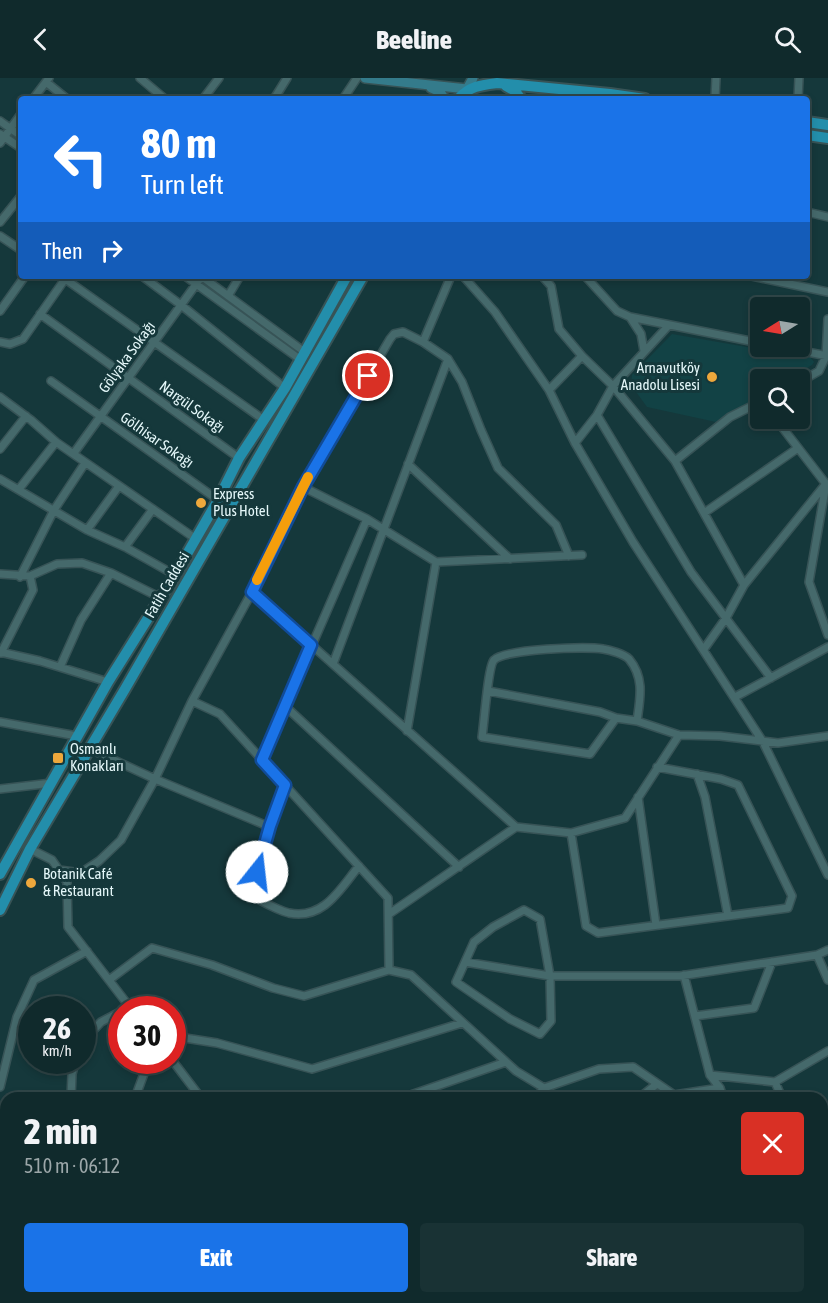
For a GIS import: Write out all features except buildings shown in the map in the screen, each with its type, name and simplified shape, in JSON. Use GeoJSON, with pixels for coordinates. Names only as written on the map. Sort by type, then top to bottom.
{"type":"FeatureCollection","features":[{"type":"Feature","properties":{"kind":"main road"},"geometry":{"type":"LineString","coordinates":[[365,78],[467,89],[497,83],[539,83],[624,96]]}},
{"type":"Feature","properties":{"kind":"main road"},"geometry":{"type":"LineString","coordinates":[[461,96],[473,78]]}},
{"type":"Feature","properties":{"kind":"main road"},"geometry":{"type":"LineString","coordinates":[[486,78],[488,81],[515,91],[519,96]]}},
{"type":"Feature","properties":{"kind":"main road"},"geometry":{"type":"LineString","coordinates":[[424,84],[440,92],[443,96]]}},
{"type":"Feature","properties":{"kind":"main road"},"geometry":{"type":"LineString","coordinates":[[810,122],[828,125]]}},
{"type":"Feature","properties":{"kind":"main road"},"geometry":{"type":"LineString","coordinates":[[810,135],[828,138]]}},
{"type":"Feature","properties":{"kind":"main road","name":"Fatih Caddesi"},"geometry":{"type":"LineString","coordinates":[[0,874],[108,682],[175,575],[239,458],[285,388],[345,279]]}},
{"type":"Feature","properties":{"kind":"main road","name":"Fatih Caddesi"},"geometry":{"type":"LineString","coordinates":[[0,910],[30,849],[361,279]]}},
{"type":"Feature","properties":{"kind":"street"},"geometry":{"type":"LineString","coordinates":[[140,78],[161,96]]}},
{"type":"Feature","properties":{"kind":"street"},"geometry":{"type":"LineString","coordinates":[[205,96],[219,78]]}},
{"type":"Feature","properties":{"kind":"street"},"geometry":{"type":"LineString","coordinates":[[276,96],[287,78]]}},
{"type":"Feature","properties":{"kind":"street"},"geometry":{"type":"LineString","coordinates":[[345,96],[357,78]]}},
{"type":"Feature","properties":{"kind":"street"},"geometry":{"type":"LineString","coordinates":[[715,96],[716,78]]}},
{"type":"Feature","properties":{"kind":"street"},"geometry":{"type":"LineString","coordinates":[[798,96],[800,78]]}},
{"type":"Feature","properties":{"kind":"street"},"geometry":{"type":"LineString","coordinates":[[35,96],[48,80],[64,96]]}},
{"type":"Feature","properties":{"kind":"street"},"geometry":{"type":"LineString","coordinates":[[18,118],[1,138],[18,146]]}},
{"type":"Feature","properties":{"kind":"street"},"geometry":{"type":"LineString","coordinates":[[0,121],[18,134]]}},
{"type":"Feature","properties":{"kind":"street"},"geometry":{"type":"LineString","coordinates":[[0,222],[18,200]]}},
{"type":"Feature","properties":{"kind":"street"},"geometry":{"type":"LineString","coordinates":[[810,213],[828,217]]}},
{"type":"Feature","properties":{"kind":"street"},"geometry":{"type":"LineString","coordinates":[[0,236],[18,248]]}},
{"type":"Feature","properties":{"kind":"street"},"geometry":{"type":"LineString","coordinates":[[0,311],[23,279]]}},
{"type":"Feature","properties":{"kind":"street"},"geometry":{"type":"LineString","coordinates":[[0,342],[10,344],[20,340],[40,314],[62,279]]}},
{"type":"Feature","properties":{"kind":"street"},"geometry":{"type":"LineString","coordinates":[[66,279],[264,420]]}},
{"type":"Feature","properties":{"kind":"street"},"geometry":{"type":"LineString","coordinates":[[146,279],[285,388]]}},
{"type":"Feature","properties":{"kind":"street"},"geometry":{"type":"LineString","coordinates":[[188,279],[303,357]]}},
{"type":"Feature","properties":{"kind":"street","name":"Gölyaka Sokağı"},"geometry":{"type":"LineString","coordinates":[[74,453],[200,279]]}},
{"type":"Feature","properties":{"kind":"street"},"geometry":{"type":"LineString","coordinates":[[206,279],[303,357]]}},
{"type":"Feature","properties":{"kind":"street"},"geometry":{"type":"LineString","coordinates":[[228,296],[238,279]]}},
{"type":"Feature","properties":{"kind":"street"},"geometry":{"type":"LineString","coordinates":[[423,342],[450,279]]}},
{"type":"Feature","properties":{"kind":"street"},"geometry":{"type":"LineString","coordinates":[[466,279],[495,312],[549,390],[575,442],[633,542],[763,742],[828,875]]}},
{"type":"Feature","properties":{"kind":"street"},"geometry":{"type":"LineString","coordinates":[[545,279],[551,286],[559,329],[582,356],[613,386],[675,462],[744,585]]}},
{"type":"Feature","properties":{"kind":"street"},"geometry":{"type":"LineString","coordinates":[[588,279],[617,311],[630,317],[750,341]]}},
{"type":"Feature","properties":{"kind":"street"},"geometry":{"type":"LineString","coordinates":[[766,279],[828,292]]}},
{"type":"Feature","properties":{"kind":"street","name":"Nargül Sokağı"},"geometry":{"type":"LineString","coordinates":[[40,314],[239,458]]}},
{"type":"Feature","properties":{"kind":"street"},"geometry":{"type":"LineString","coordinates":[[630,317],[641,334],[644,351]]}},
{"type":"Feature","properties":{"kind":"street"},"geometry":{"type":"LineString","coordinates":[[810,376],[819,371],[827,356],[828,319]]}},
{"type":"Feature","properties":{"kind":"street"},"geometry":{"type":"LineString","coordinates":[[575,442],[597,415],[613,386],[669,325]]}},
{"type":"Feature","properties":{"kind":"street"},"geometry":{"type":"LineString","coordinates":[[59,870],[81,873],[99,861],[121,840],[155,779],[192,701],[252,592],[303,487],[394,334],[403,332],[448,359],[462,382],[498,468],[556,525],[569,556]]}},
{"type":"Feature","properties":{"kind":"street"},"geometry":{"type":"LineString","coordinates":[[810,353],[827,356]]}},
{"type":"Feature","properties":{"kind":"street"},"geometry":{"type":"LineString","coordinates":[[549,390],[582,356]]}},
{"type":"Feature","properties":{"kind":"street"},"geometry":{"type":"LineString","coordinates":[[333,664],[448,359]]}},
{"type":"Feature","properties":{"kind":"street","name":"Gölhisar Sokağı"},"geometry":{"type":"LineString","coordinates":[[51,381],[218,500]]}},
{"type":"Feature","properties":{"kind":"street"},"geometry":{"type":"LineString","coordinates":[[0,397],[56,442],[196,539]]}},
{"type":"Feature","properties":{"kind":"street"},"geometry":{"type":"LineString","coordinates":[[675,462],[730,417],[750,407]]}},
{"type":"Feature","properties":{"kind":"street"},"geometry":{"type":"LineString","coordinates":[[597,415],[691,572],[771,678]]}},
{"type":"Feature","properties":{"kind":"street"},"geometry":{"type":"LineString","coordinates":[[0,449],[26,416]]}},
{"type":"Feature","properties":{"kind":"street"},"geometry":{"type":"LineString","coordinates":[[784,429],[827,484],[809,582],[828,636]]}},
{"type":"Feature","properties":{"kind":"street"},"geometry":{"type":"LineString","coordinates":[[19,489],[56,442]]}},
{"type":"Feature","properties":{"kind":"street"},"geometry":{"type":"LineString","coordinates":[[704,513],[798,448]]}},
{"type":"Feature","properties":{"kind":"street"},"geometry":{"type":"LineString","coordinates":[[20,577],[54,510],[86,463]]}},
{"type":"Feature","properties":{"kind":"street"},"geometry":{"type":"LineString","coordinates":[[408,464],[510,559]]}},
{"type":"Feature","properties":{"kind":"street"},"geometry":{"type":"LineString","coordinates":[[0,479],[87,530],[125,547],[175,575]]}},
{"type":"Feature","properties":{"kind":"street"},"geometry":{"type":"LineString","coordinates":[[704,649],[726,618],[744,585],[827,484]]}},
{"type":"Feature","properties":{"kind":"street"},"geometry":{"type":"LineString","coordinates":[[87,530],[119,486]]}},
{"type":"Feature","properties":{"kind":"street"},"geometry":{"type":"LineString","coordinates":[[303,487],[367,519],[436,562],[582,555]]}},
{"type":"Feature","properties":{"kind":"street"},"geometry":{"type":"LineString","coordinates":[[125,547],[153,508]]}},
{"type":"Feature","properties":{"kind":"street"},"geometry":{"type":"LineString","coordinates":[[262,760],[367,519]]}},
{"type":"Feature","properties":{"kind":"street"},"geometry":{"type":"LineString","coordinates":[[0,574],[30,576],[57,564],[69,562],[89,564],[161,598]]}},
{"type":"Feature","properties":{"kind":"street"},"geometry":{"type":"LineString","coordinates":[[407,731],[436,562]]}},
{"type":"Feature","properties":{"kind":"street"},"geometry":{"type":"LineString","coordinates":[[60,667],[81,620],[111,573]]}},
{"type":"Feature","properties":{"kind":"street"},"geometry":{"type":"LineString","coordinates":[[30,576],[33,591],[0,653],[60,667],[108,682]]}},
{"type":"Feature","properties":{"kind":"street"},"geometry":{"type":"LineString","coordinates":[[252,592],[516,827],[571,833],[625,818],[679,735]]}},
{"type":"Feature","properties":{"kind":"street"},"geometry":{"type":"LineString","coordinates":[[735,697],[828,647]]}},
{"type":"Feature","properties":{"kind":"street"},"geometry":{"type":"LineString","coordinates":[[615,718],[590,754],[482,737],[490,666],[500,655],[526,651],[603,649],[627,657],[636,670],[641,684],[638,721]]}},
{"type":"Feature","properties":{"kind":"street"},"geometry":{"type":"LineString","coordinates":[[488,691],[600,712],[615,718],[638,721],[679,735],[751,739],[778,743],[828,736]]}},
{"type":"Feature","properties":{"kind":"street"},"geometry":{"type":"LineString","coordinates":[[192,701],[220,714],[388,898],[388,970]]}},
{"type":"Feature","properties":{"kind":"street"},"geometry":{"type":"LineString","coordinates":[[285,706],[459,867]]}},
{"type":"Feature","properties":{"kind":"street"},"geometry":{"type":"LineString","coordinates":[[0,722],[77,736]]}},
{"type":"Feature","properties":{"kind":"street"},"geometry":{"type":"LineString","coordinates":[[90,749],[155,779],[270,826]]}},
{"type":"Feature","properties":{"kind":"street"},"geometry":{"type":"LineString","coordinates":[[571,833],[586,926],[598,933],[788,909],[792,896],[738,785],[721,779],[657,766]]}},
{"type":"Feature","properties":{"kind":"street"},"geometry":{"type":"LineString","coordinates":[[697,774],[705,797],[728,916]]}},
{"type":"Feature","properties":{"kind":"street"},"geometry":{"type":"LineString","coordinates":[[0,789],[52,783]]}},
{"type":"Feature","properties":{"kind":"street"},"geometry":{"type":"LineString","coordinates":[[285,785],[270,826],[250,895],[288,913],[308,915],[321,909],[359,866]]}},
{"type":"Feature","properties":{"kind":"street"},"geometry":{"type":"LineString","coordinates":[[638,797],[656,925]]}},
{"type":"Feature","properties":{"kind":"street"},"geometry":{"type":"LineString","coordinates":[[389,914],[516,827]]}},
{"type":"Feature","properties":{"kind":"street"},"geometry":{"type":"LineString","coordinates":[[30,849],[52,860],[67,882],[68,927],[119,996]]}},
{"type":"Feature","properties":{"kind":"street"},"geometry":{"type":"LineString","coordinates":[[524,910],[540,919],[550,976],[551,1021],[540,1034],[510,1019],[456,982],[465,962],[474,942],[493,927],[524,910]]}},
{"type":"Feature","properties":{"kind":"street"},"geometry":{"type":"LineString","coordinates":[[109,980],[152,948],[212,965],[273,988],[304,996],[388,970],[411,975],[506,1062],[544,1088]]}},
{"type":"Feature","properties":{"kind":"street"},"geometry":{"type":"LineString","coordinates":[[465,962],[550,976],[684,975],[817,955],[828,950]]}},
{"type":"Feature","properties":{"kind":"street"},"geometry":{"type":"LineString","coordinates":[[0,1087],[17,1017],[34,980],[87,951]]}},
{"type":"Feature","properties":{"kind":"street"},"geometry":{"type":"LineString","coordinates":[[817,955],[828,980]]}},
{"type":"Feature","properties":{"kind":"street"},"geometry":{"type":"LineString","coordinates":[[695,1016],[754,1008],[772,962]]}},
{"type":"Feature","properties":{"kind":"street"},"geometry":{"type":"LineString","coordinates":[[684,975],[710,1075],[721,1092]]}},
{"type":"Feature","properties":{"kind":"street"},"geometry":{"type":"LineString","coordinates":[[96,1027],[108,1018]]}},
{"type":"Feature","properties":{"kind":"street"},"geometry":{"type":"LineString","coordinates":[[186,1037],[218,1043],[312,1069],[462,1023]]}},
{"type":"Feature","properties":{"kind":"street"},"geometry":{"type":"LineString","coordinates":[[710,1075],[775,1082],[828,1051]]}},
{"type":"Feature","properties":{"kind":"street"},"geometry":{"type":"LineString","coordinates":[[419,1092],[506,1062]]}},
{"type":"Feature","properties":{"kind":"street"},"geometry":{"type":"LineString","coordinates":[[541,1092],[544,1088],[599,1069],[633,1067],[667,1092]]}},
{"type":"Feature","properties":{"kind":"street"},"geometry":{"type":"LineString","coordinates":[[71,1092],[72,1074]]}},
{"type":"Feature","properties":{"kind":"street"},"geometry":{"type":"LineString","coordinates":[[137,1092],[144,1074]]}},
{"type":"Feature","properties":{"kind":"street"},"geometry":{"type":"LineString","coordinates":[[183,1074],[196,1092]]}},
{"type":"Feature","properties":{"kind":"street"},"geometry":{"type":"LineString","coordinates":[[775,1082],[779,1092]]}},
{"type":"Feature","properties":{"kind":"street"},"geometry":{"type":"LineString","coordinates":[[647,1092],[657,1084]]}},
{"type":"Feature","properties":{"kind":"street"},"geometry":{"type":"LineString","coordinates":[[700,1092],[720,1088]]}},
{"type":"Feature","properties":{"kind":"shaded area","name":"Arnavutköy Anadolu Lisesi"},"geometry":{"type":"Polygon","coordinates":[[[672,334],[750,347],[750,357],[805,357],[811,358],[814,362],[805,369],[750,369],[750,401],[716,422],[647,407],[631,385],[632,375],[672,334]]]}},
{"type":"Feature","properties":{"kind":"slow traffic"},"geometry":{"type":"LineString","coordinates":[[257,580],[308,477]]}},
{"type":"Feature","properties":{"kind":"place","name":"Arnavutköy Anadolu Lisesi"},"geometry":{"type":"Point","coordinates":[712,377]}},
{"type":"Feature","properties":{"kind":"place","name":"Express Plus Hotel"},"geometry":{"type":"Point","coordinates":[201,503]}},
{"type":"Feature","properties":{"kind":"place","name":"Osmanlı Konakları"},"geometry":{"type":"Point","coordinates":[58,758]}},
{"type":"Feature","properties":{"kind":"place","name":"Botanik Café & Restaurant"},"geometry":{"type":"Point","coordinates":[31,883]}},
{"type":"Feature","properties":{"kind":"route"},"geometry":{"type":"LineString","coordinates":[[257,872],[285,785],[262,760],[311,645],[252,592],[303,487],[368,376]]}}]}
